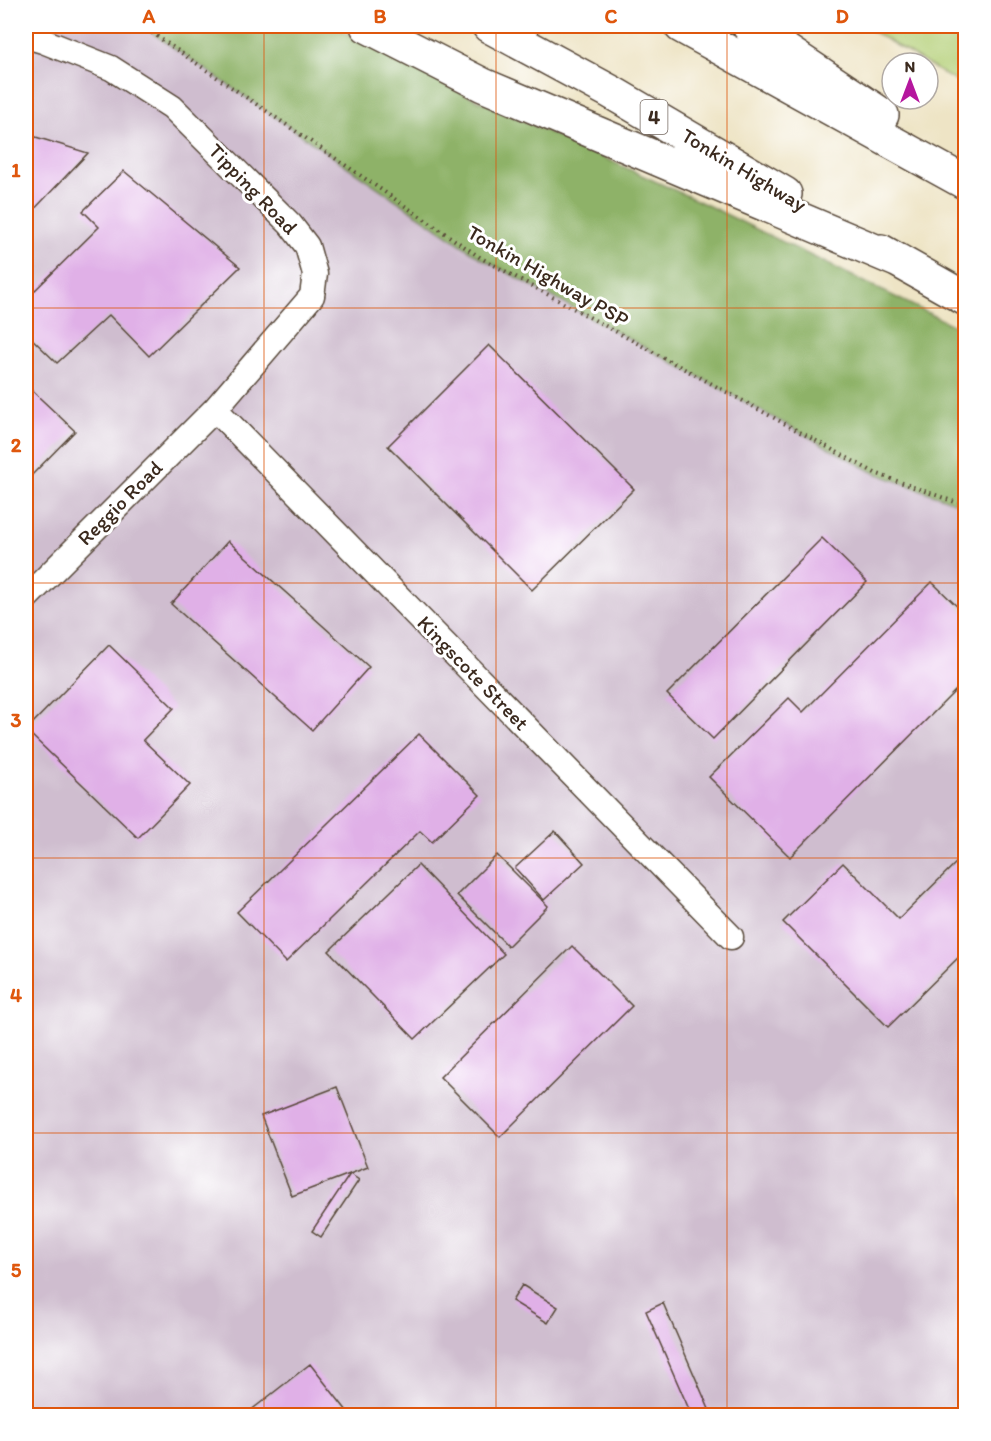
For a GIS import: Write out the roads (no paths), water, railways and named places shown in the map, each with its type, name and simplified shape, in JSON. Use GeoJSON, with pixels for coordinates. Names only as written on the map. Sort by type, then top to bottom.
{"type":"FeatureCollection","features":[{"type":"Feature","properties":{"kind":"highway"},"geometry":{"type":"LineString","coordinates":[[367,26],[483,85],[899,261]]}},
{"type":"Feature","properties":{"kind":"highway","name":"Tonkin Highway"},"geometry":{"type":"LineString","coordinates":[[489,26],[611,92],[966,299]]}},
{"type":"Feature","properties":{"kind":"highway"},"geometry":{"type":"LineString","coordinates":[[681,26],[966,183]]}},
{"type":"Feature","properties":{"kind":"highway"},"geometry":{"type":"LineString","coordinates":[[749,26],[966,171]]}},
{"type":"Feature","properties":{"kind":"street","name":"Tipping Road"},"geometry":{"type":"LineString","coordinates":[[26,36],[111,68],[172,107],[290,224],[307,246],[315,274],[312,296],[215,409]]}},
{"type":"Feature","properties":{"kind":"street","name":"Reggio Road"},"geometry":{"type":"LineString","coordinates":[[26,598],[215,409]]}},
{"type":"Feature","properties":{"kind":"street","name":"Kingscote Street"},"geometry":{"type":"LineString","coordinates":[[215,409],[730,937]]}}]}
